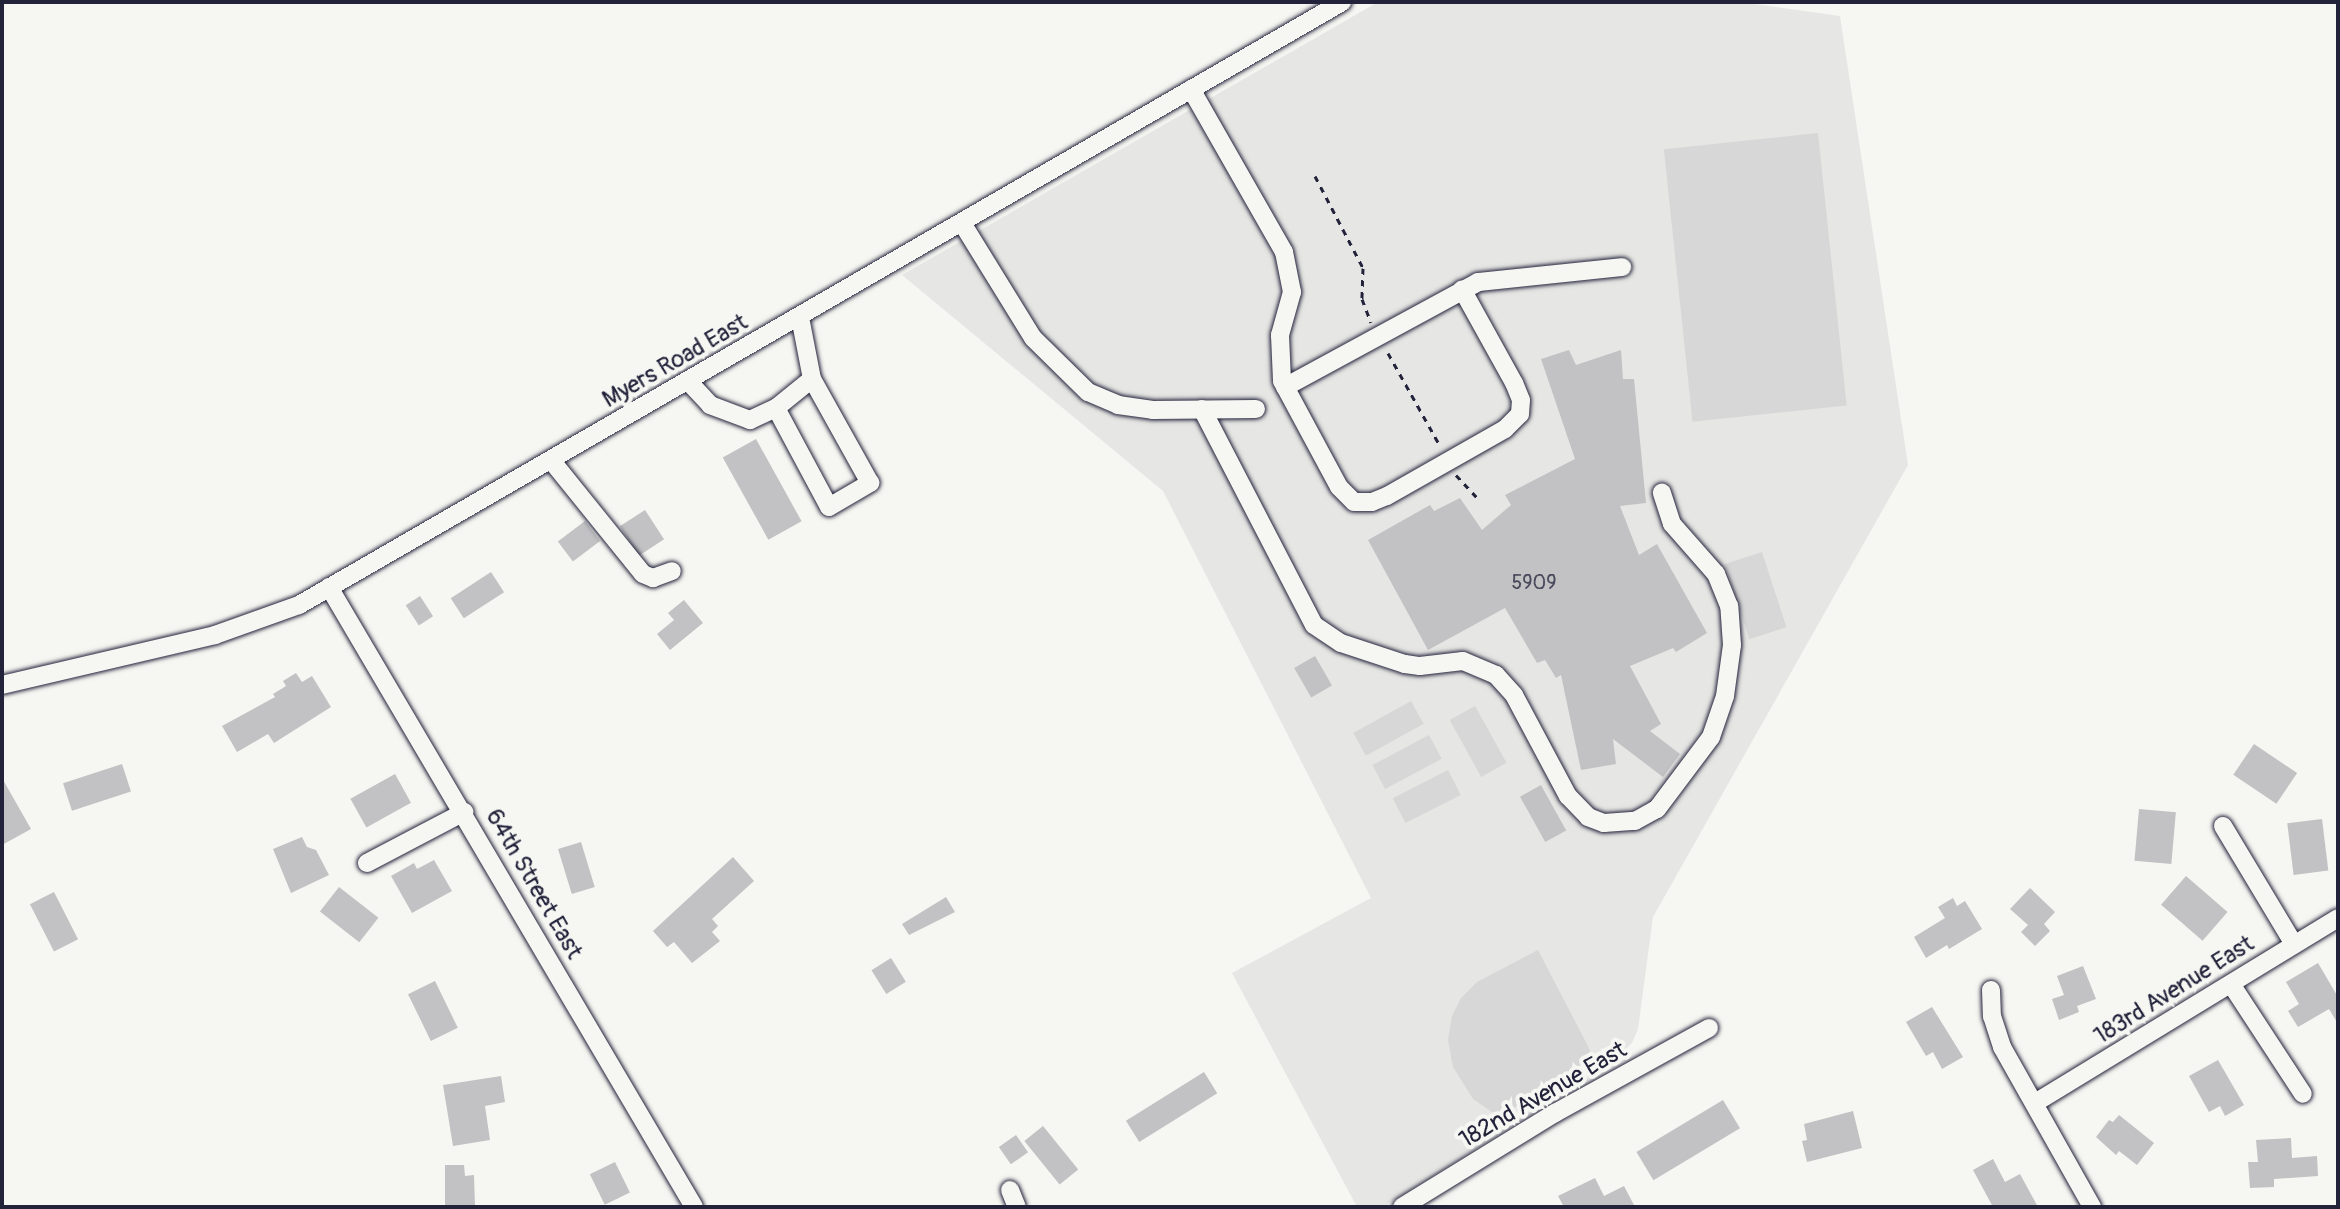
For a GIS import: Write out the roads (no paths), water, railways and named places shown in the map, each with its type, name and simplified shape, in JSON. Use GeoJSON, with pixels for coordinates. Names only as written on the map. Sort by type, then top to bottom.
{"type":"FeatureCollection","features":[{"type":"Feature","properties":{"kind":"street","name":"Myers Road East"},"geometry":{"type":"LineString","coordinates":[[2,685],[215,635],[299,605],[1342,2]]}},
{"type":"Feature","properties":{"kind":"street"},"geometry":{"type":"LineString","coordinates":[[1191,89],[1273,230],[1287,262],[1292,292],[1280,335],[1279,359],[1285,387],[1343,493],[1359,503],[1387,496],[1505,429],[1520,414],[1521,400],[1514,383],[1462,289]]}},
{"type":"Feature","properties":{"kind":"street"},"geometry":{"type":"LineString","coordinates":[[962,223],[1033,338],[1088,392],[1118,405],[1153,410],[1256,409]]}},
{"type":"Feature","properties":{"kind":"street"},"geometry":{"type":"LineString","coordinates":[[1285,387],[1478,282],[1622,267]]}},
{"type":"Feature","properties":{"kind":"street"},"geometry":{"type":"LineString","coordinates":[[776,408],[829,507],[870,483],[812,379],[800,317]]}},
{"type":"Feature","properties":{"kind":"street"},"geometry":{"type":"LineString","coordinates":[[688,381],[710,405],[750,420],[776,408],[812,379]]}},
{"type":"Feature","properties":{"kind":"street"},"geometry":{"type":"LineString","coordinates":[[1202,409],[1314,625],[1341,643],[1405,664],[1420,666],[1463,661],[1496,675],[1514,695],[1568,796],[1588,817],[1604,823],[1635,821],[1657,809],[1711,737],[1725,696],[1732,645],[1726,597],[1705,559],[1672,524],[1662,493]]}},
{"type":"Feature","properties":{"kind":"street"},"geometry":{"type":"LineString","coordinates":[[551,460],[643,574],[653,578],[672,571]]}},
{"type":"Feature","properties":{"kind":"street","name":"64th Street East"},"geometry":{"type":"LineString","coordinates":[[329,587],[694,1207]]}},
{"type":"Feature","properties":{"kind":"street"},"geometry":{"type":"LineString","coordinates":[[367,863],[464,812]]}},
{"type":"Feature","properties":{"kind":"street"},"geometry":{"type":"LineString","coordinates":[[2223,826],[2294,944]]}},
{"type":"Feature","properties":{"kind":"street","name":"183rd Avenue East"},"geometry":{"type":"LineString","coordinates":[[2035,1103],[2338,918]]}},
{"type":"Feature","properties":{"kind":"street"},"geometry":{"type":"LineString","coordinates":[[2231,984],[2303,1094]]}},
{"type":"Feature","properties":{"kind":"street"},"geometry":{"type":"LineString","coordinates":[[1991,990],[1992,1016],[2002,1047],[2092,1207]]}},
{"type":"Feature","properties":{"kind":"street","name":"182nd Avenue East"},"geometry":{"type":"LineString","coordinates":[[1402,1207],[1555,1113],[1709,1028]]}}]}
